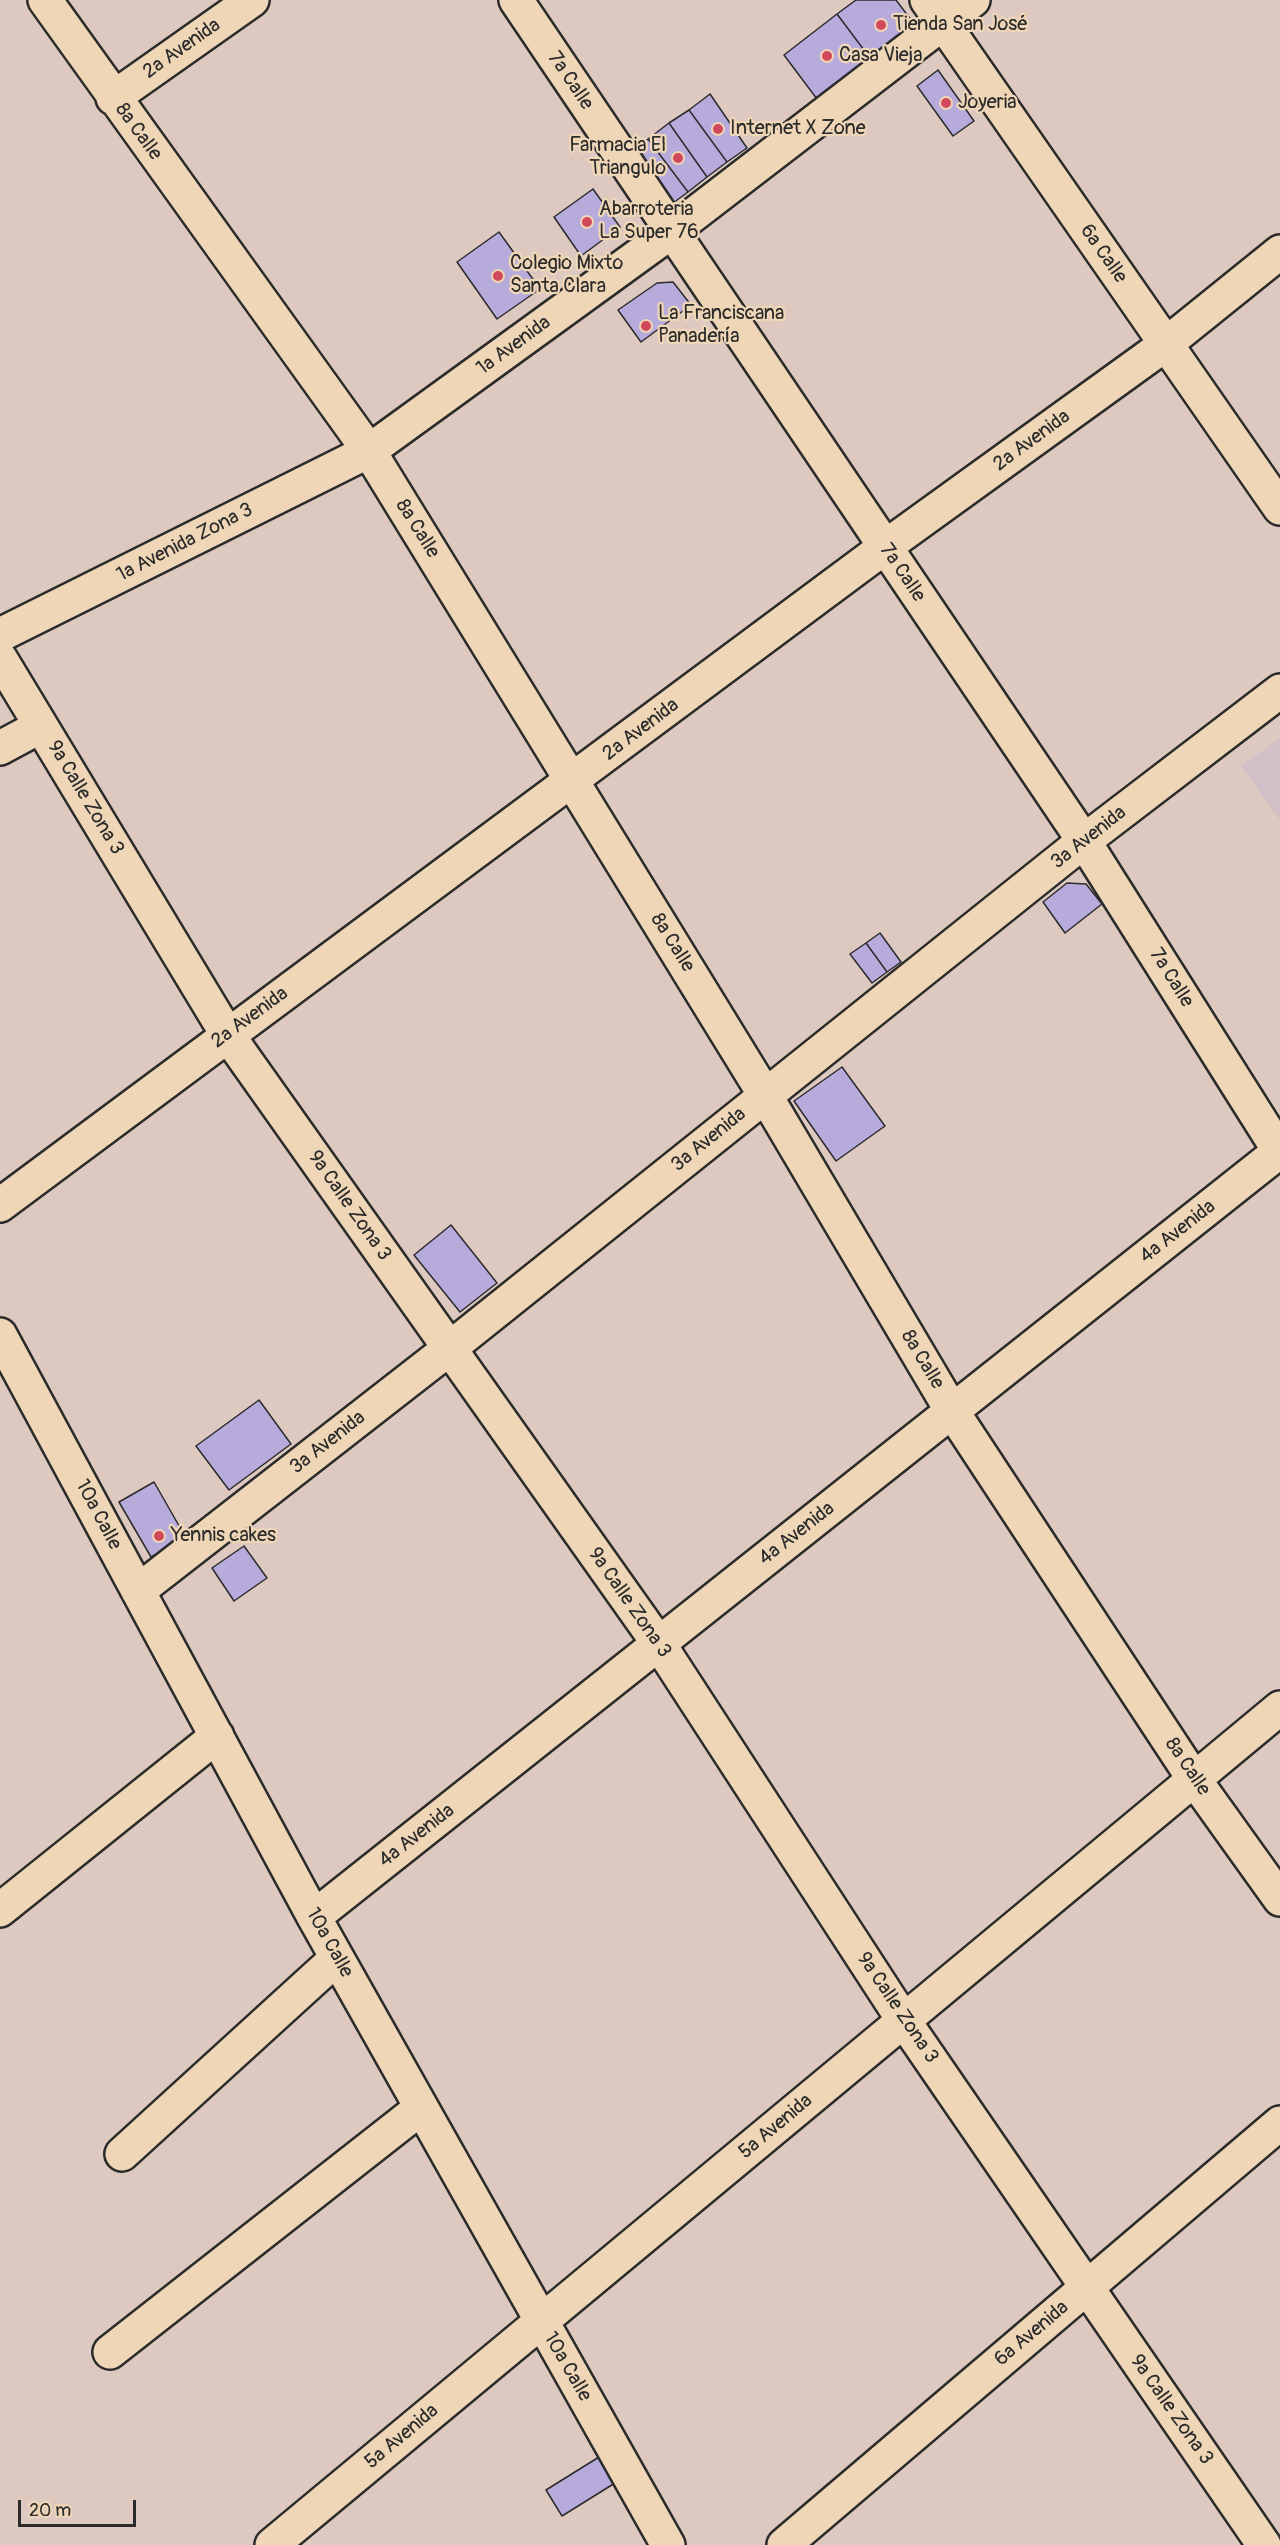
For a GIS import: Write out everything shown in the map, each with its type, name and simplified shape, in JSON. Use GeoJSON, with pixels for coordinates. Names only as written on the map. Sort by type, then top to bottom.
{"type":"FeatureCollection","features":[{"type":"Feature","properties":{"kind":"street","name":"8a Calle"},"geometry":{"type":"LineString","coordinates":[[45,0],[113,98],[369,451],[765,1095],[952,1411],[1194,1779],[1280,1899]]}},
{"type":"Feature","properties":{"kind":"street","name":"2a Avenida"},"geometry":{"type":"LineString","coordinates":[[113,98],[252,0]]}},
{"type":"Feature","properties":{"kind":"street","name":"7a Calle"},"geometry":{"type":"LineString","coordinates":[[516,0],[1084,841],[1280,1151]]}},
{"type":"Feature","properties":{"kind":"street","name":"1a Avenida"},"geometry":{"type":"LineString","coordinates":[[369,451],[671,232],[935,12],[973,0]]}},
{"type":"Feature","properties":{"kind":"street","name":"6a Calle"},"geometry":{"type":"LineString","coordinates":[[935,12],[1280,508]]}},
{"type":"Feature","properties":{"kind":"street","name":"2a Avenida"},"geometry":{"type":"LineString","coordinates":[[0,1205],[885,547],[1166,344],[1280,252]]}},
{"type":"Feature","properties":{"kind":"street","name":"1a Avenida Zona 3"},"geometry":{"type":"LineString","coordinates":[[0,635],[369,451]]}},
{"type":"Feature","properties":{"kind":"street","name":"9a Calle Zona 3"},"geometry":{"type":"LineString","coordinates":[[0,658],[227,1034],[659,1644],[904,2021],[1264,2545]]}},
{"type":"Feature","properties":{"kind":"street","name":"3a Avenida"},"geometry":{"type":"LineString","coordinates":[[138,1591],[450,1348],[1084,841],[1280,691]]}},
{"type":"Feature","properties":{"kind":"street"},"geometry":{"type":"LineString","coordinates":[[0,748],[41,726]]}},
{"type":"Feature","properties":{"kind":"street","name":"4a Avenida"},"geometry":{"type":"LineString","coordinates":[[314,1917],[1280,1151]]}},
{"type":"Feature","properties":{"kind":"street","name":"10a Calle"},"geometry":{"type":"LineString","coordinates":[[0,1335],[314,1917],[668,2545]]}},
{"type":"Feature","properties":{"kind":"street","name":"5a Avenida"},"geometry":{"type":"LineString","coordinates":[[272,2545],[1280,1708]]}},
{"type":"Feature","properties":{"kind":"street"},"geometry":{"type":"LineString","coordinates":[[0,1910],[217,1736]]}},
{"type":"Feature","properties":{"kind":"street"},"geometry":{"type":"LineString","coordinates":[[122,2154],[337,1958]]}},
{"type":"Feature","properties":{"kind":"street"},"geometry":{"type":"LineString","coordinates":[[110,2352],[421,2108]]}},
{"type":"Feature","properties":{"kind":"street","name":"6a Avenida"},"geometry":{"type":"LineString","coordinates":[[784,2545],[1280,2123]]}},
{"type":"Feature","properties":{"kind":"shaded area"},"geometry":{"type":"Polygon","coordinates":[[[1280,738],[1280,820],[1241,766],[1280,738]]]}},
{"type":"Feature","properties":{"kind":"building"},"geometry":{"type":"Polygon","coordinates":[[[856,0],[896,0],[915,25],[870,58],[837,14],[856,0]]]}},
{"type":"Feature","properties":{"kind":"building","name":"Casa Vieja"},"geometry":{"type":"Polygon","coordinates":[[[837,14],[870,58],[817,99],[784,55],[837,14]]]}},
{"type":"Feature","properties":{"kind":"building","name":"Joyeria"},"geometry":{"type":"Polygon","coordinates":[[[938,70],[974,121],[953,136],[917,86],[938,70]]]}},
{"type":"Feature","properties":{"kind":"building","name":"Internet X Zone"},"geometry":{"type":"Polygon","coordinates":[[[710,94],[747,148],[727,162],[689,110],[710,94]]]}},
{"type":"Feature","properties":{"kind":"building"},"geometry":{"type":"Polygon","coordinates":[[[689,110],[727,162],[707,177],[669,123],[689,110]]]}},
{"type":"Feature","properties":{"kind":"building","name":"Farmacia El Triangulo"},"geometry":{"type":"Polygon","coordinates":[[[669,123],[707,177],[688,192],[648,139],[669,123]]]}},
{"type":"Feature","properties":{"kind":"building"},"geometry":{"type":"Polygon","coordinates":[[[648,139],[688,192],[669,206],[629,153],[648,139]]]}},
{"type":"Feature","properties":{"kind":"building","name":"Abarroteria La Super 76"},"geometry":{"type":"Polygon","coordinates":[[[593,189],[620,227],[581,256],[554,217],[593,189]]]}},
{"type":"Feature","properties":{"kind":"building","name":"Colegio Mixto Santa Clara"},"geometry":{"type":"Polygon","coordinates":[[[499,232],[540,289],[497,319],[457,262],[499,232]]]}},
{"type":"Feature","properties":{"kind":"building","name":"La Franciscana Panadería"},"geometry":{"type":"Polygon","coordinates":[[[673,282],[691,305],[641,342],[618,310],[657,283],[673,282]]]}},
{"type":"Feature","properties":{"kind":"building"},"geometry":{"type":"Polygon","coordinates":[[[1067,883],[1086,884],[1102,904],[1065,933],[1043,902],[1067,883]]]}},
{"type":"Feature","properties":{"kind":"building"},"geometry":{"type":"Polygon","coordinates":[[[880,933],[901,962],[887,972],[866,943],[880,933]]]}},
{"type":"Feature","properties":{"kind":"building"},"geometry":{"type":"Polygon","coordinates":[[[866,943],[887,972],[872,983],[850,954],[866,943]]]}},
{"type":"Feature","properties":{"kind":"building"},"geometry":{"type":"Polygon","coordinates":[[[842,1067],[885,1126],[836,1161],[794,1101],[842,1067]]]}},
{"type":"Feature","properties":{"kind":"building"},"geometry":{"type":"Polygon","coordinates":[[[451,1225],[497,1283],[460,1312],[414,1255],[451,1225]]]}},
{"type":"Feature","properties":{"kind":"building"},"geometry":{"type":"Polygon","coordinates":[[[259,1400],[291,1444],[229,1490],[196,1446],[259,1400]]]}},
{"type":"Feature","properties":{"kind":"building"},"geometry":{"type":"Polygon","coordinates":[[[154,1482],[186,1538],[151,1557],[119,1502],[154,1482]]]}},
{"type":"Feature","properties":{"kind":"building"},"geometry":{"type":"Polygon","coordinates":[[[244,1546],[267,1578],[234,1601],[212,1568],[244,1546]]]}},
{"type":"Feature","properties":{"kind":"building"},"geometry":{"type":"Polygon","coordinates":[[[599,2457],[615,2483],[562,2516],[546,2490],[599,2457]]]}},
{"type":"Feature","properties":{"kind":"place","name":"Tienda San José"},"geometry":{"type":"Point","coordinates":[881,25]}},
{"type":"Feature","properties":{"kind":"place","name":"Casa Vieja"},"geometry":{"type":"Point","coordinates":[827,56]}},
{"type":"Feature","properties":{"kind":"place","name":"Joyeria"},"geometry":{"type":"Point","coordinates":[946,103]}},
{"type":"Feature","properties":{"kind":"place","name":"Internet X Zone"},"geometry":{"type":"Point","coordinates":[718,129]}},
{"type":"Feature","properties":{"kind":"place","name":"Farmacia El Triangulo"},"geometry":{"type":"Point","coordinates":[678,158]}},
{"type":"Feature","properties":{"kind":"place","name":"Abarroteria La Super 76"},"geometry":{"type":"Point","coordinates":[587,222]}},
{"type":"Feature","properties":{"kind":"place","name":"Colegio Mixto Santa Clara"},"geometry":{"type":"Point","coordinates":[498,276]}},
{"type":"Feature","properties":{"kind":"place","name":"La Franciscana Panadería"},"geometry":{"type":"Point","coordinates":[646,326]}},
{"type":"Feature","properties":{"kind":"place","name":"Yennis cakes"},"geometry":{"type":"Point","coordinates":[159,1536]}}]}
